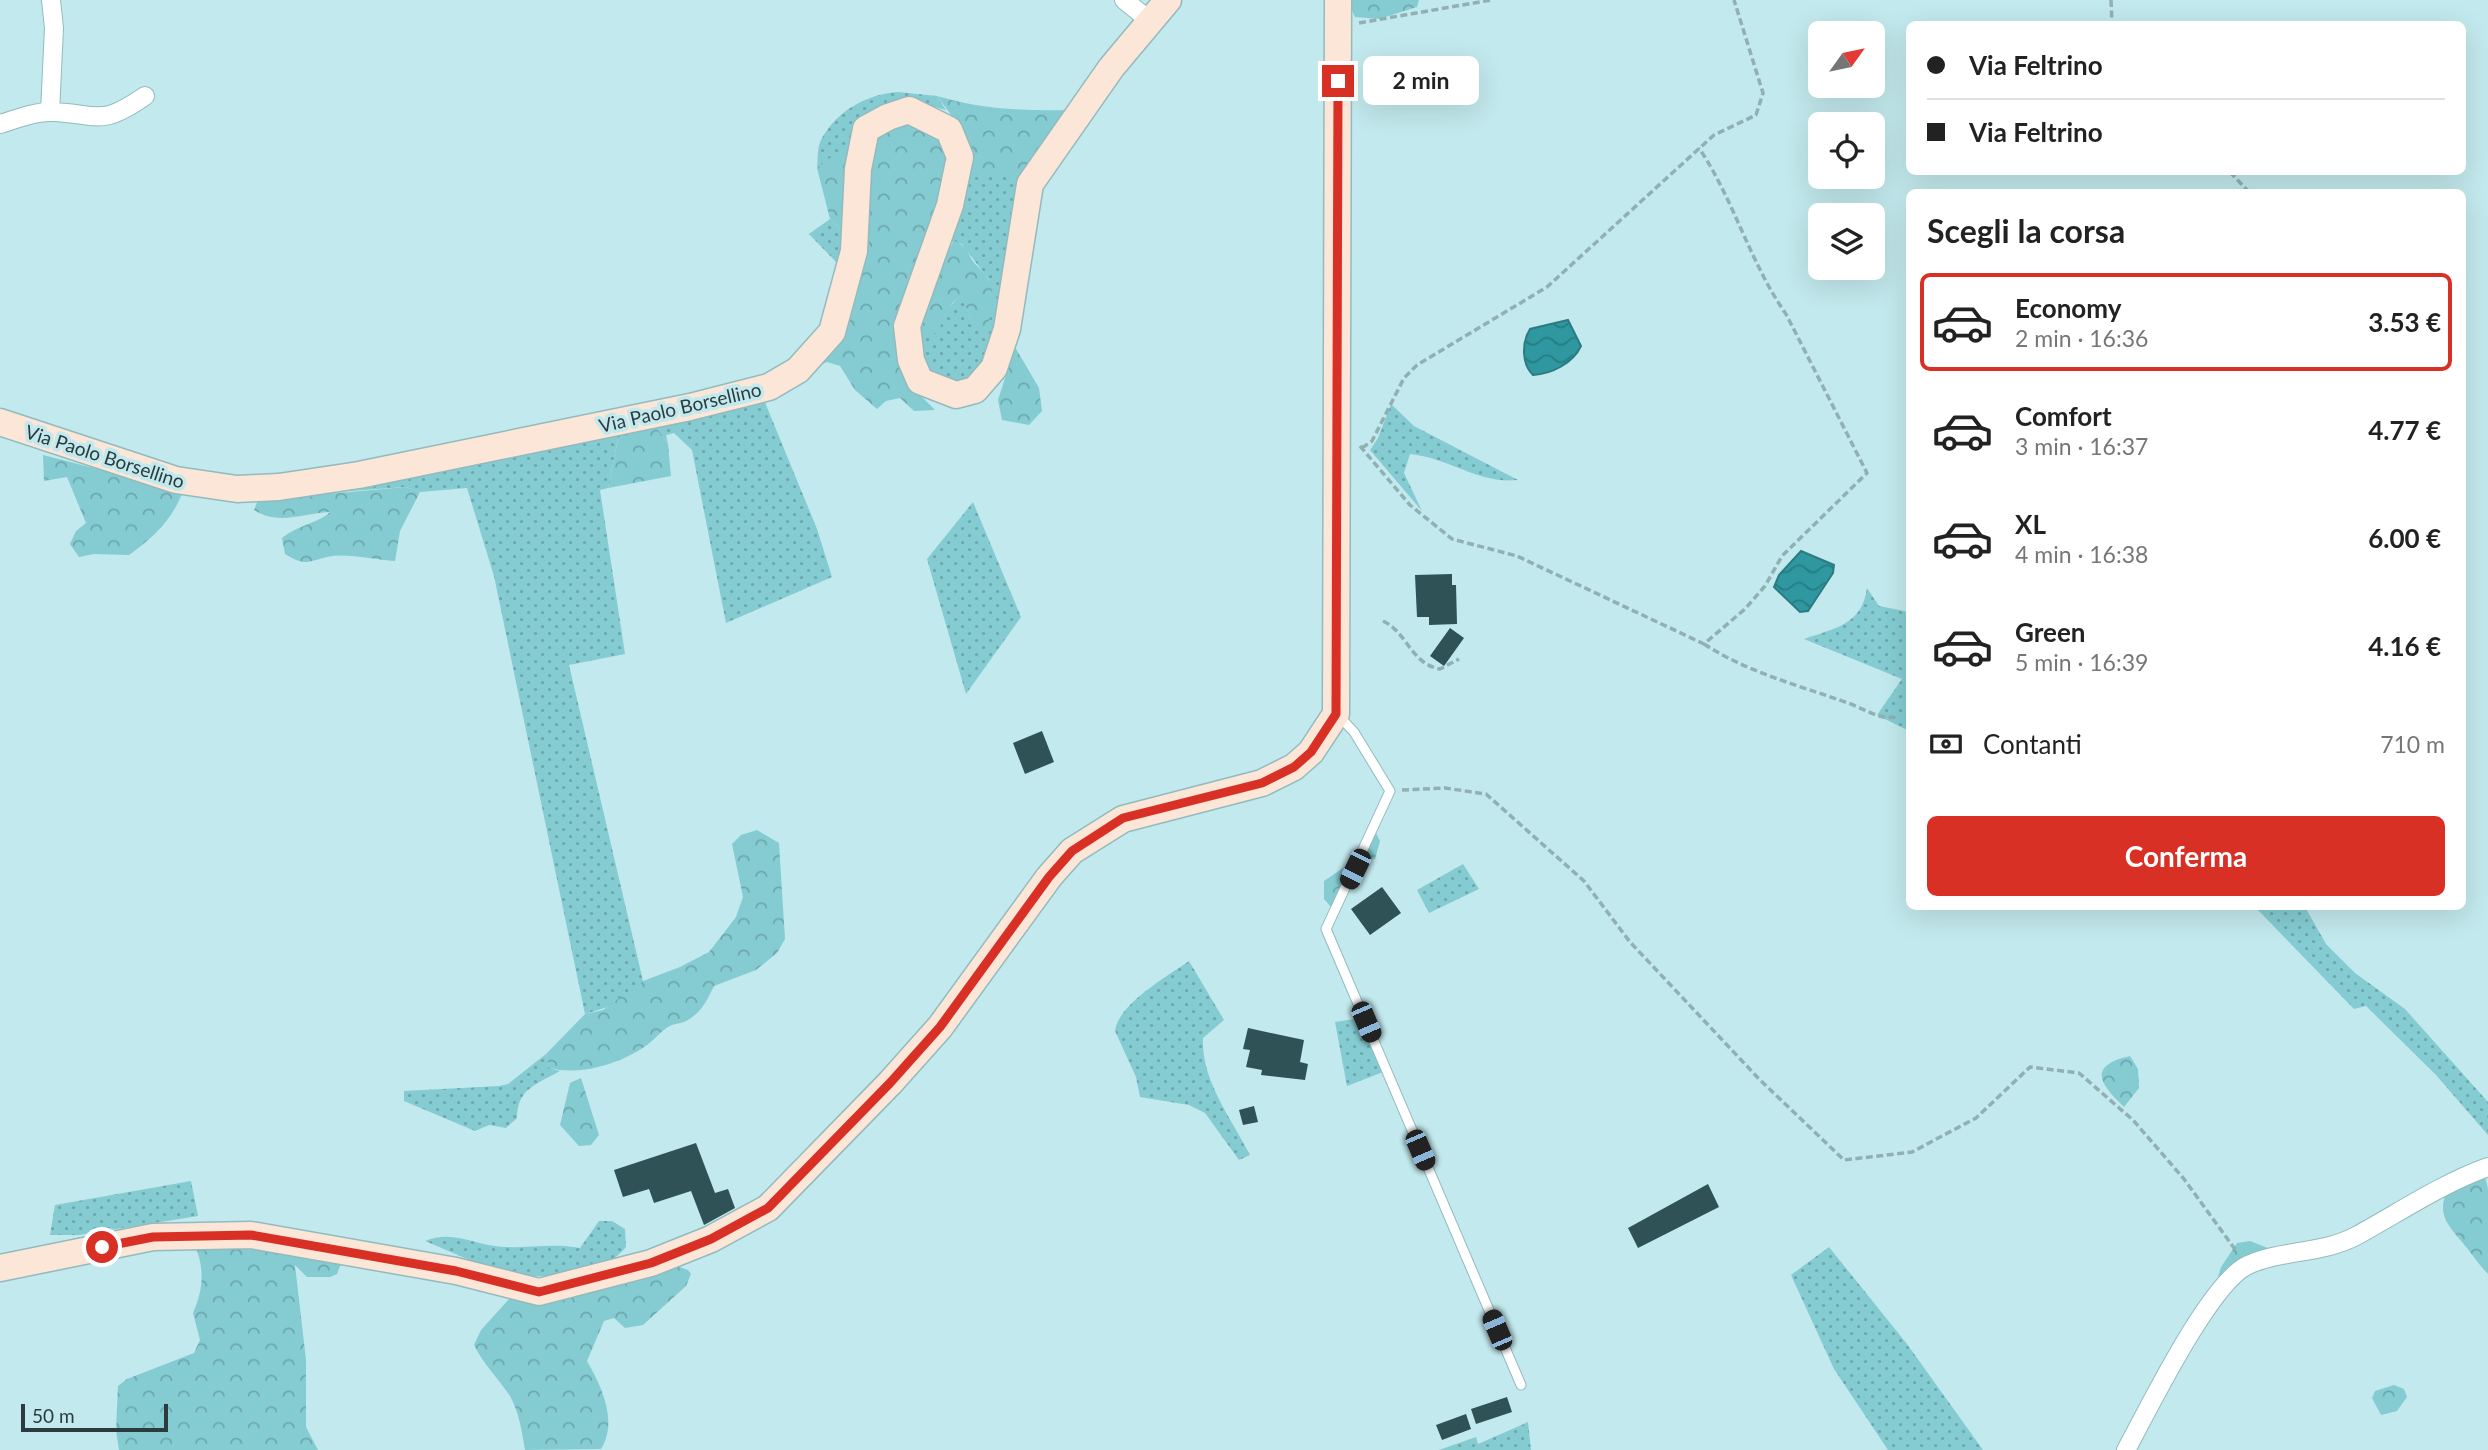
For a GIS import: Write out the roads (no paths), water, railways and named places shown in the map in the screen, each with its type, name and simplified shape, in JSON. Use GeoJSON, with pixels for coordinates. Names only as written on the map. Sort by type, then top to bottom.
{"type":"FeatureCollection","features":[{"type":"Feature","properties":{"kind":"street"},"geometry":{"type":"LineString","coordinates":[[50,112],[54,28],[51,0]]}},
{"type":"Feature","properties":{"kind":"street"},"geometry":{"type":"LineString","coordinates":[[1124,0],[1149,20]]}},
{"type":"Feature","properties":{"kind":"street","name":"Via Paolo Borsellino"},"geometry":{"type":"LineString","coordinates":[[0,422],[176,480],[237,489],[279,487],[359,475],[690,407],[769,387],[797,370],[832,331],[854,251],[858,169],[866,128],[909,110],[948,130],[960,157],[950,205],[907,326],[911,360],[920,381],[932,388],[956,395],[975,390],[994,368],[1007,329],[1030,184],[1111,68],[1168,0]]}},
{"type":"Feature","properties":{"kind":"street"},"geometry":{"type":"LineString","coordinates":[[0,1268],[153,1237],[251,1235],[456,1271],[539,1292],[651,1263],[711,1239],[768,1208],[940,1027],[1049,877],[1072,851],[1123,818],[1262,783],[1294,767],[1311,752],[1336,714],[1338,0]]}},
{"type":"Feature","properties":{"kind":"street"},"geometry":{"type":"LineString","coordinates":[[0,124],[50,112],[93,119],[114,114],[145,96]]}},
{"type":"Feature","properties":{"kind":"street"},"geometry":{"type":"LineString","coordinates":[[2126,1450],[2210,1300],[2246,1265],[2323,1248],[2355,1237],[2388,1215],[2488,1167]]}},
{"type":"Feature","properties":{"kind":"lane"},"geometry":{"type":"LineString","coordinates":[[1336,714],[1354,732],[1390,791],[1326,929],[1521,1385]]}},
{"type":"Feature","properties":{"kind":"water"},"geometry":{"type":"Polygon","coordinates":[[[1568,320],[1581,346],[1573,358],[1561,366],[1533,375],[1526,365],[1524,352],[1530,329],[1568,320]]]}},
{"type":"Feature","properties":{"kind":"water"},"geometry":{"type":"Polygon","coordinates":[[[1801,551],[1834,565],[1833,573],[1808,611],[1800,612],[1774,587],[1779,575],[1801,551]]]}}]}
